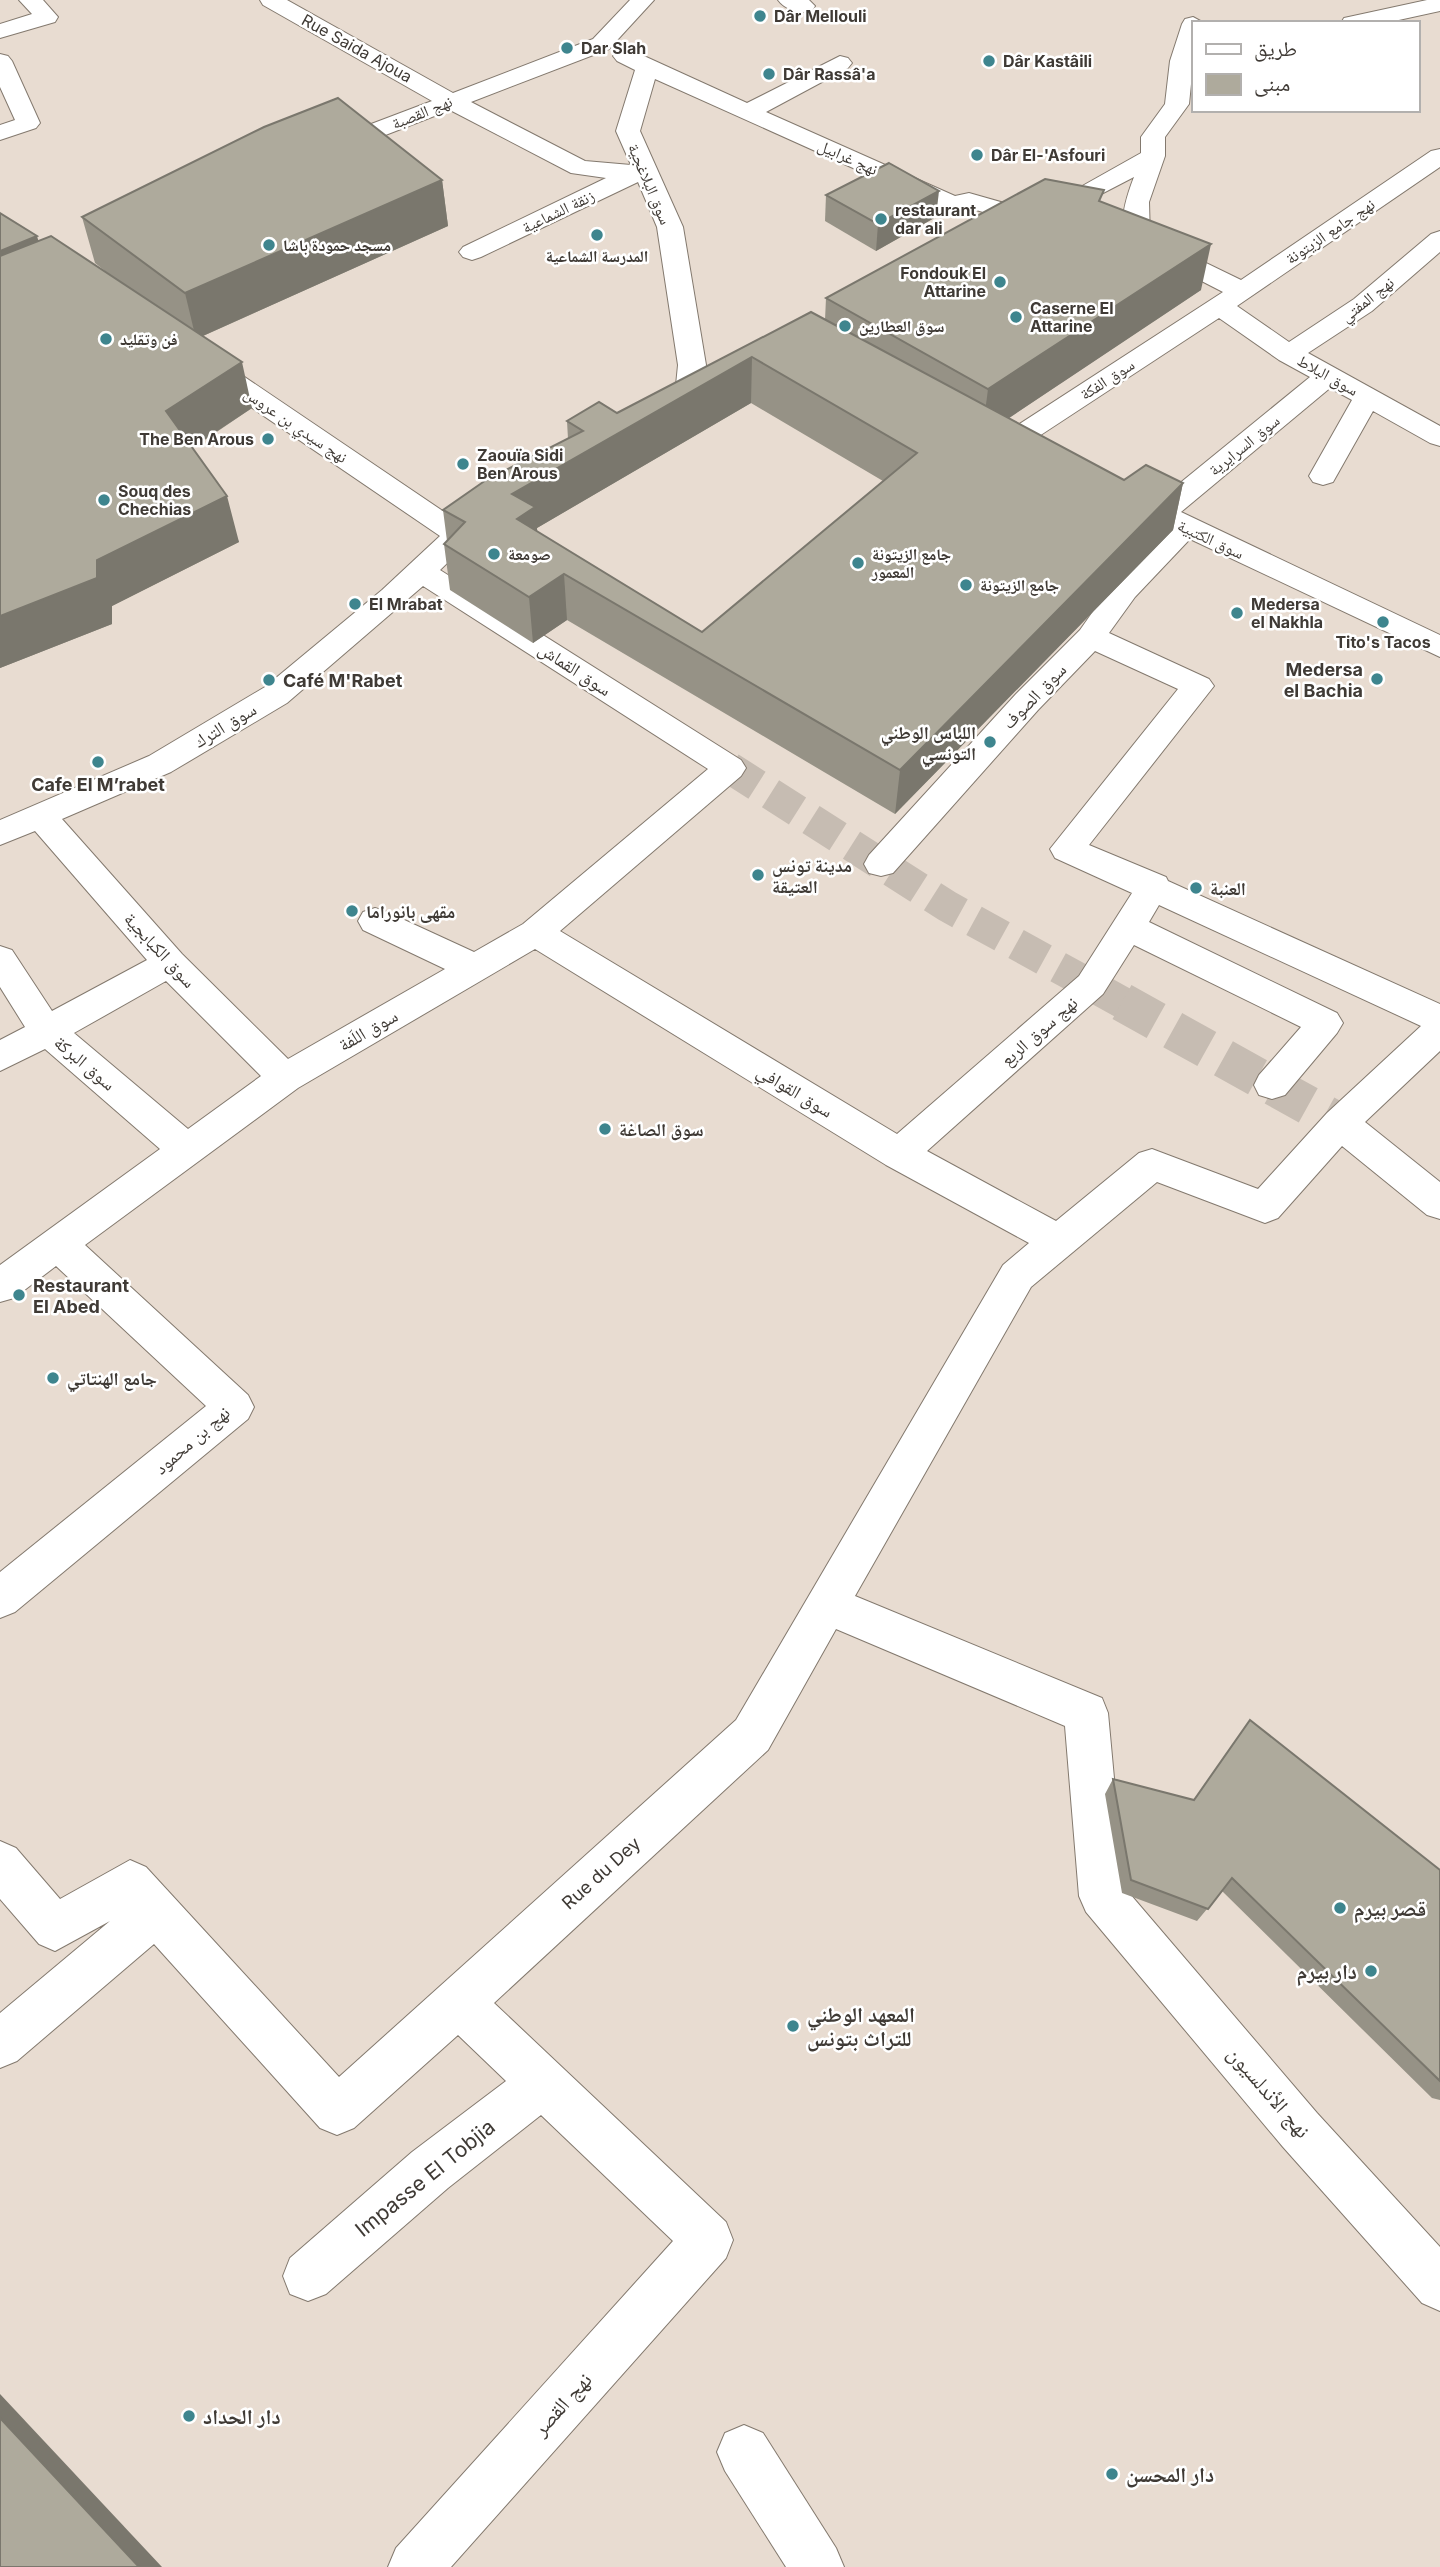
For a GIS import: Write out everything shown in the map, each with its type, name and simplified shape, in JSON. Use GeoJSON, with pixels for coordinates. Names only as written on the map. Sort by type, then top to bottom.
{"type":"FeatureCollection","features":[{"type":"Feature","properties":{"kind":"street"},"geometry":{"type":"LineString","coordinates":[[0,32],[47,16],[30,0]]}},
{"type":"Feature","properties":{"kind":"street","name":"Rue Saida Ajoua"},"geometry":{"type":"LineString","coordinates":[[271,0],[450,101],[580,168],[639,171]]}},
{"type":"Feature","properties":{"kind":"street","name":"نهج القصبة"},"geometry":{"type":"LineString","coordinates":[[309,157],[601,44],[643,0]]}},
{"type":"Feature","properties":{"kind":"street"},"geometry":{"type":"LineString","coordinates":[[1193,21],[1198,0]]}},
{"type":"Feature","properties":{"kind":"street"},"geometry":{"type":"LineString","coordinates":[[1360,21],[1430,4]]}},
{"type":"Feature","properties":{"kind":"street"},"geometry":{"type":"LineString","coordinates":[[1138,239],[1137,202],[1153,156],[1153,137],[1185,100],[1182,61],[1192,26]]}},
{"type":"Feature","properties":{"kind":"street"},"geometry":{"type":"LineString","coordinates":[[601,44],[647,67]]}},
{"type":"Feature","properties":{"kind":"street"},"geometry":{"type":"LineString","coordinates":[[0,61],[28,124],[0,133]]}},
{"type":"Feature","properties":{"kind":"street"},"geometry":{"type":"LineString","coordinates":[[748,112],[840,63]]}},
{"type":"Feature","properties":{"kind":"street","name":"نهج غرابيل"},"geometry":{"type":"LineString","coordinates":[[647,67],[953,205],[969,200],[1036,220],[1074,227]]}},
{"type":"Feature","properties":{"kind":"street","name":"سوق البلاغجية"},"geometry":{"type":"LineString","coordinates":[[647,67],[628,131],[639,171],[670,227],[692,365],[678,402],[715,384]]}},
{"type":"Feature","properties":{"kind":"street"},"geometry":{"type":"LineString","coordinates":[[1000,240],[1153,156]]}},
{"type":"Feature","properties":{"kind":"street","name":"نهج جامع الزيتونة"},"geometry":{"type":"LineString","coordinates":[[1231,298],[1440,156]]}},
{"type":"Feature","properties":{"kind":"street","name":"زنقة الشماعية"},"geometry":{"type":"LineString","coordinates":[[472,252],[639,171]]}},
{"type":"Feature","properties":{"kind":"street"},"geometry":{"type":"LineString","coordinates":[[1112,234],[1138,239],[1231,298]]}},
{"type":"Feature","properties":{"kind":"street","name":"نهج المفتي"},"geometry":{"type":"LineString","coordinates":[[1289,354],[1363,305],[1439,242]]}},
{"type":"Feature","properties":{"kind":"street","name":"سوق البلاط"},"geometry":{"type":"LineString","coordinates":[[1231,298],[1289,354],[1440,437]]}},
{"type":"Feature","properties":{"kind":"street","name":"سوق الفكة"},"geometry":{"type":"LineString","coordinates":[[993,453],[1231,298]]}},
{"type":"Feature","properties":{"kind":"street","name":"نهج سيدي بن عروس"},"geometry":{"type":"LineString","coordinates":[[182,347],[209,373],[459,534]]}},
{"type":"Feature","properties":{"kind":"street","name":"سوق السرايرية"},"geometry":{"type":"LineString","coordinates":[[1172,521],[1329,375]]}},
{"type":"Feature","properties":{"kind":"street"},"geometry":{"type":"LineString","coordinates":[[1323,476],[1367,397]]}},
{"type":"Feature","properties":{"kind":"street","name":"سوق الكتبية"},"geometry":{"type":"LineString","coordinates":[[1106,506],[1124,497],[1440,647]]}},
{"type":"Feature","properties":{"kind":"street"},"geometry":{"type":"LineString","coordinates":[[421,571],[459,534],[503,508]]}},
{"type":"Feature","properties":{"kind":"street","name":"سوق الصوف"},"geometry":{"type":"LineString","coordinates":[[881,864],[1027,702],[1091,637],[1172,521]]}},
{"type":"Feature","properties":{"kind":"street","name":"سوق القماش"},"geometry":{"type":"LineString","coordinates":[[421,571],[730,768]]}},
{"type":"Feature","properties":{"kind":"street","name":"سوق الترك"},"geometry":{"type":"LineString","coordinates":[[0,833],[160,764],[276,695],[421,571]]}},
{"type":"Feature","properties":{"kind":"street"},"geometry":{"type":"LineString","coordinates":[[1091,637],[1198,686],[1067,849],[1154,886],[1440,1018]]}},
{"type":"Feature","properties":{"kind":"street","name":"سوق اللَفة"},"geometry":{"type":"LineString","coordinates":[[0,1286],[285,1078],[535,933],[730,768]]}},
{"type":"Feature","properties":{"kind":"street","name":"سوق الكبابجية"},"geometry":{"type":"LineString","coordinates":[[40,816],[170,963],[285,1078]]}},
{"type":"Feature","properties":{"kind":"street","name":"نهج سوق الربع"},"geometry":{"type":"LineString","coordinates":[[899,1154],[1091,985],[1154,886]]}},
{"type":"Feature","properties":{"kind":"street"},"geometry":{"type":"LineString","coordinates":[[375,921],[475,968]]}},
{"type":"Feature","properties":{"kind":"street"},"geometry":{"type":"LineString","coordinates":[[1128,927],[1325,1023],[1272,1085]]}},
{"type":"Feature","properties":{"kind":"street","name":"سوق القوافي"},"geometry":{"type":"LineString","coordinates":[[535,933],[899,1154],[1059,1241]]}},
{"type":"Feature","properties":{"kind":"street","name":"سوق البركة"},"geometry":{"type":"LineString","coordinates":[[0,959],[45,1029],[187,1150]]}},
{"type":"Feature","properties":{"kind":"street"},"geometry":{"type":"LineString","coordinates":[[0,1057],[45,1029],[170,963]]}},
{"type":"Feature","properties":{"kind":"street"},"geometry":{"type":"LineString","coordinates":[[1440,1030],[1340,1123],[1440,1204]]}},
{"type":"Feature","properties":{"kind":"street","name":"Rue du Dey"},"geometry":{"type":"LineString","coordinates":[[157,1912],[337,2111],[752,1735],[1017,1276],[1152,1164],[1265,1207],[1340,1123]]}},
{"type":"Feature","properties":{"kind":"street","name":"نهج بن محمود"},"geometry":{"type":"LineString","coordinates":[[0,1598],[234,1407],[58,1244]]}},
{"type":"Feature","properties":{"kind":"street","name":"نهج الأندلسيون"},"geometry":{"type":"LineString","coordinates":[[827,1605],[1086,1713],[1102,1896],[1300,2130],[1440,2285]]}},
{"type":"Feature","properties":{"kind":"street"},"geometry":{"type":"LineString","coordinates":[[0,1864],[55,1928],[130,1883],[157,1912],[0,2043]]}},
{"type":"Feature","properties":{"kind":"street"},"geometry":{"type":"LineString","coordinates":[[459,2003],[543,2083]]}},
{"type":"Feature","properties":{"kind":"street","name":"نهج القصر"},"geometry":{"type":"LineString","coordinates":[[415,2567],[708,2240],[543,2083]]}},
{"type":"Feature","properties":{"kind":"street","name":"Impasse El Tobjia"},"geometry":{"type":"LineString","coordinates":[[308,2276],[429,2170],[543,2083]]}},
{"type":"Feature","properties":{"kind":"street"},"geometry":{"type":"LineString","coordinates":[[744,2452],[817,2567]]}},
{"type":"Feature","properties":{"kind":"building"},"geometry":{"type":"Polygon","coordinates":[[[338,98],[442,180],[185,293],[82,217],[264,127],[338,98]]]}},
{"type":"Feature","properties":{"kind":"building"},"geometry":{"type":"Polygon","coordinates":[[[889,163],[939,191],[878,224],[826,195],[889,163]]]}},
{"type":"Feature","properties":{"kind":"building"},"geometry":{"type":"Polygon","coordinates":[[[1045,179],[1104,190],[1099,201],[1211,244],[988,389],[826,298],[1045,179]]]}},
{"type":"Feature","properties":{"kind":"building"},"geometry":{"type":"Polygon","coordinates":[[[0,213],[37,236],[0,251],[0,213]]]}},
{"type":"Feature","properties":{"kind":"building","name":"Souq des Chechias"},"geometry":{"type":"Polygon","coordinates":[[[51,236],[242,362],[166,411],[227,496],[97,560],[97,578],[0,616],[0,256],[51,236]]]}},
{"type":"Feature","properties":{"kind":"building","name":"جامع الزيتونة"},"geometry":{"type":"Polygon","coordinates":[[[811,312],[1124,480],[1146,465],[1183,483],[900,770],[564,574],[529,597],[444,544],[465,522],[443,510],[486,480],[583,431],[567,421],[599,402],[617,413],[811,312]],[[752,357],[512,494],[535,507],[517,519],[702,632],[917,453],[752,357]]]}},
{"type":"Feature","properties":{"kind":"building","name":"قصر بيرم"},"geometry":{"type":"Polygon","coordinates":[[[1250,1720],[1440,1870],[1440,2081],[1232,1878],[1208,1909],[1131,1880],[1113,1779],[1194,1800],[1250,1720]]]}},
{"type":"Feature","properties":{"kind":"building"},"geometry":{"type":"Polygon","coordinates":[[[0,2418],[139,2567],[0,2567],[0,2418]]]}},
{"type":"Feature","properties":{"kind":"tunnel"},"geometry":{"type":"LineString","coordinates":[[730,768],[947,906],[1125,1004]]}},
{"type":"Feature","properties":{"kind":"tunnel"},"geometry":{"type":"LineString","coordinates":[[1122,1002],[1340,1123]]}},
{"type":"Feature","properties":{"kind":"place","name":"Dâr Mellouli"},"geometry":{"type":"Point","coordinates":[760,16]}},
{"type":"Feature","properties":{"kind":"place","name":"Dar Slah"},"geometry":{"type":"Point","coordinates":[567,48]}},
{"type":"Feature","properties":{"kind":"place","name":"Dâr Kastâili"},"geometry":{"type":"Point","coordinates":[989,61]}},
{"type":"Feature","properties":{"kind":"place","name":"Dâr Rassâ'a"},"geometry":{"type":"Point","coordinates":[769,74]}},
{"type":"Feature","properties":{"kind":"place","name":"Dâr El-'Asfouri"},"geometry":{"type":"Point","coordinates":[977,155]}},
{"type":"Feature","properties":{"kind":"place","name":"restaurant dar ali"},"geometry":{"type":"Point","coordinates":[881,219]}},
{"type":"Feature","properties":{"kind":"place","name":"المدرسة الشماعية"},"geometry":{"type":"Point","coordinates":[597,235]}},
{"type":"Feature","properties":{"kind":"place","name":"مسجد حمودة باشا"},"geometry":{"type":"Point","coordinates":[269,245]}},
{"type":"Feature","properties":{"kind":"place","name":"Fondouk El Attarine"},"geometry":{"type":"Point","coordinates":[1000,282]}},
{"type":"Feature","properties":{"kind":"place","name":"Caserne El Attarine"},"geometry":{"type":"Point","coordinates":[1016,317]}},
{"type":"Feature","properties":{"kind":"place","name":"سوق العطارين"},"geometry":{"type":"Point","coordinates":[845,326]}},
{"type":"Feature","properties":{"kind":"place","name":"فن وتقلید"},"geometry":{"type":"Point","coordinates":[106,339]}},
{"type":"Feature","properties":{"kind":"place","name":"The Ben Arous"},"geometry":{"type":"Point","coordinates":[268,439]}},
{"type":"Feature","properties":{"kind":"place","name":"Zaouïa Sidi Ben Arous"},"geometry":{"type":"Point","coordinates":[463,464]}},
{"type":"Feature","properties":{"kind":"place","name":"Souq des Chechias"},"geometry":{"type":"Point","coordinates":[104,500]}},
{"type":"Feature","properties":{"kind":"place","name":"صومعة"},"geometry":{"type":"Point","coordinates":[494,554]}},
{"type":"Feature","properties":{"kind":"place","name":"جامع الزيتونة المعمور"},"geometry":{"type":"Point","coordinates":[858,563]}},
{"type":"Feature","properties":{"kind":"place","name":"جامع الزيتونة"},"geometry":{"type":"Point","coordinates":[966,585]}},
{"type":"Feature","properties":{"kind":"place","name":"El Mrabat"},"geometry":{"type":"Point","coordinates":[355,604]}},
{"type":"Feature","properties":{"kind":"place","name":"Medersa el Nakhla"},"geometry":{"type":"Point","coordinates":[1237,613]}},
{"type":"Feature","properties":{"kind":"place","name":"Tito's Tacos"},"geometry":{"type":"Point","coordinates":[1383,622]}},
{"type":"Feature","properties":{"kind":"place","name":"Medersa el Bachia"},"geometry":{"type":"Point","coordinates":[1377,679]}},
{"type":"Feature","properties":{"kind":"place","name":"Café M'Rabet"},"geometry":{"type":"Point","coordinates":[269,680]}},
{"type":"Feature","properties":{"kind":"place","name":"اللباس الوطني التونسي"},"geometry":{"type":"Point","coordinates":[990,742]}},
{"type":"Feature","properties":{"kind":"place","name":"Cafe El M’rabet"},"geometry":{"type":"Point","coordinates":[98,762]}},
{"type":"Feature","properties":{"kind":"place","name":"مدينة تونس العتيقة"},"geometry":{"type":"Point","coordinates":[758,875]}},
{"type":"Feature","properties":{"kind":"place","name":"العنبة"},"geometry":{"type":"Point","coordinates":[1196,888]}},
{"type":"Feature","properties":{"kind":"place","name":"مقهى بانوراما"},"geometry":{"type":"Point","coordinates":[352,911]}},
{"type":"Feature","properties":{"kind":"place","name":"سوق الصاغة"},"geometry":{"type":"Point","coordinates":[605,1129]}},
{"type":"Feature","properties":{"kind":"place","name":"Restaurant El Abed"},"geometry":{"type":"Point","coordinates":[19,1295]}},
{"type":"Feature","properties":{"kind":"place","name":"جامع الهنتاتي"},"geometry":{"type":"Point","coordinates":[53,1378]}},
{"type":"Feature","properties":{"kind":"place","name":"قصر بيرم"},"geometry":{"type":"Point","coordinates":[1340,1908]}},
{"type":"Feature","properties":{"kind":"place","name":"دار بيرم"},"geometry":{"type":"Point","coordinates":[1371,1971]}},
{"type":"Feature","properties":{"kind":"place","name":"المعهد الوطني للتراث بتونس"},"geometry":{"type":"Point","coordinates":[793,2026]}},
{"type":"Feature","properties":{"kind":"place","name":"دار الحداد"},"geometry":{"type":"Point","coordinates":[189,2416]}},
{"type":"Feature","properties":{"kind":"place","name":"دار المحسن"},"geometry":{"type":"Point","coordinates":[1112,2474]}}]}
